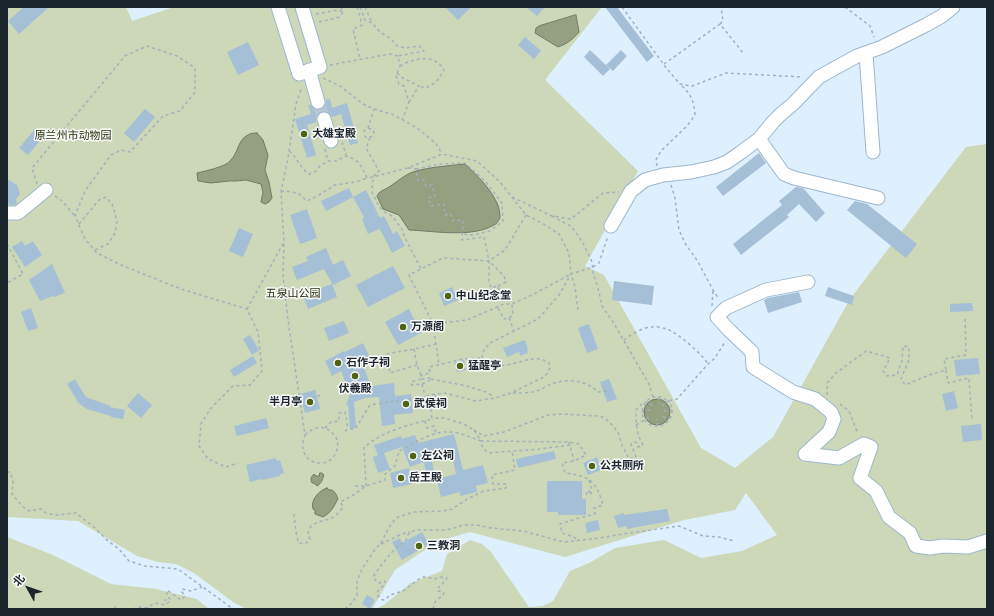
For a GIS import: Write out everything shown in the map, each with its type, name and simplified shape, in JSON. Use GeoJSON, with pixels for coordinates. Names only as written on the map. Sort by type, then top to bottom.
{"type":"FeatureCollection","features":[{"type":"Feature","properties":{"kind":"street"},"geometry":{"type":"LineString","coordinates":[[278,7],[299,74],[315,68]]}},
{"type":"Feature","properties":{"kind":"street"},"geometry":{"type":"LineString","coordinates":[[611,226],[631,191],[645,180],[663,175],[706,168],[727,162],[759,139],[773,122],[802,96],[820,77],[843,64],[878,49],[926,25],[942,16],[953,7]]}},
{"type":"Feature","properties":{"kind":"street"},"geometry":{"type":"LineString","coordinates":[[304,16],[315,68],[318,102]]}},
{"type":"Feature","properties":{"kind":"street"},"geometry":{"type":"LineString","coordinates":[[866,53],[873,152]]}},
{"type":"Feature","properties":{"kind":"street"},"geometry":{"type":"LineString","coordinates":[[324,120],[331,141]]}},
{"type":"Feature","properties":{"kind":"street"},"geometry":{"type":"LineString","coordinates":[[759,139],[784,174],[794,178],[878,198]]}},
{"type":"Feature","properties":{"kind":"street"},"geometry":{"type":"LineString","coordinates":[[7,213],[18,213],[46,190]]}},
{"type":"Feature","properties":{"kind":"street"},"geometry":{"type":"LineString","coordinates":[[808,282],[766,290],[726,308],[717,318],[752,352],[753,367],[794,392],[815,399],[831,412],[834,419],[829,432],[805,454],[839,458],[864,444],[871,447],[860,478],[876,491],[889,517],[910,533],[916,546],[930,548],[943,546],[968,547],[987,541]]}},
{"type":"Feature","properties":{"kind":"path"},"geometry":{"type":"LineString","coordinates":[[341,7],[343,12]]}},
{"type":"Feature","properties":{"kind":"path"},"geometry":{"type":"LineString","coordinates":[[359,7],[362,25],[353,29],[360,59]]}},
{"type":"Feature","properties":{"kind":"path"},"geometry":{"type":"LineString","coordinates":[[359,7],[365,20],[372,23]]}},
{"type":"Feature","properties":{"kind":"path"},"geometry":{"type":"LineString","coordinates":[[315,68],[390,54],[398,56],[424,51],[419,46],[405,48],[397,46],[390,38],[380,32],[372,23],[365,7]]}},
{"type":"Feature","properties":{"kind":"path"},"geometry":{"type":"LineString","coordinates":[[622,7],[664,64],[680,84],[687,90],[694,103],[695,115],[687,126],[661,151],[656,160],[657,167],[670,185],[675,198],[678,230],[719,299]]}},
{"type":"Feature","properties":{"kind":"path"},"geometry":{"type":"LineString","coordinates":[[664,64],[720,24],[723,21],[721,7]]}},
{"type":"Feature","properties":{"kind":"path"},"geometry":{"type":"LineString","coordinates":[[845,7],[870,26],[878,49]]}},
{"type":"Feature","properties":{"kind":"path"},"geometry":{"type":"LineString","coordinates":[[304,16],[338,10],[343,12]]}},
{"type":"Feature","properties":{"kind":"path"},"geometry":{"type":"LineString","coordinates":[[304,16],[340,17],[343,12]]}},
{"type":"Feature","properties":{"kind":"path"},"geometry":{"type":"LineString","coordinates":[[720,24],[744,54]]}},
{"type":"Feature","properties":{"kind":"path"},"geometry":{"type":"LineString","coordinates":[[75,216],[85,191],[111,155],[121,150],[130,152],[163,116],[180,111],[195,92],[195,68],[176,56],[147,46],[125,56],[32,168],[37,184],[62,201],[75,216],[85,239],[97,253],[121,265],[181,289],[248,309],[258,332],[262,370],[250,385],[234,386],[211,408],[201,424],[199,446],[208,459],[226,467],[238,463]]}},
{"type":"Feature","properties":{"kind":"path"},"geometry":{"type":"LineString","coordinates":[[398,56],[400,66]]}},
{"type":"Feature","properties":{"kind":"path"},"geometry":{"type":"LineString","coordinates":[[397,73],[401,77],[426,88],[436,82],[444,71],[442,66],[426,58],[415,59],[400,66],[397,73],[396,76],[399,84],[404,86],[409,102]]}},
{"type":"Feature","properties":{"kind":"path"},"geometry":{"type":"LineString","coordinates":[[315,68],[363,104],[394,115],[417,128],[437,145],[442,154]]}},
{"type":"Feature","properties":{"kind":"path"},"geometry":{"type":"LineString","coordinates":[[305,435],[283,275],[284,242],[280,192],[289,151],[296,104],[315,68]]}},
{"type":"Feature","properties":{"kind":"path"},"geometry":{"type":"LineString","coordinates":[[680,84],[692,86],[726,73],[820,77]]}},
{"type":"Feature","properties":{"kind":"path"},"geometry":{"type":"LineString","coordinates":[[402,120],[409,102],[419,86]]}},
{"type":"Feature","properties":{"kind":"path"},"geometry":{"type":"LineString","coordinates":[[370,138],[367,138],[364,133],[368,128],[374,109]]}},
{"type":"Feature","properties":{"kind":"path"},"geometry":{"type":"LineString","coordinates":[[368,128],[371,129],[374,134],[370,138],[366,148],[379,172],[373,178],[372,192],[383,211],[392,216],[402,229],[404,238],[421,269]]}},
{"type":"Feature","properties":{"kind":"path"},"geometry":{"type":"LineString","coordinates":[[289,151],[305,172],[309,174],[316,171],[328,161],[336,161],[346,156],[356,160],[360,164],[367,178]]}},
{"type":"Feature","properties":{"kind":"path"},"geometry":{"type":"LineString","coordinates":[[280,192],[285,191],[298,193],[307,201],[336,185],[373,178],[408,168],[442,154],[477,161],[500,182],[526,215],[559,234],[569,253],[571,274],[575,287],[578,310]]}},
{"type":"Feature","properties":{"kind":"path"},"geometry":{"type":"LineString","coordinates":[[408,168],[416,169],[441,164],[465,163],[485,181],[502,203],[503,221],[490,231],[463,234]]}},
{"type":"Feature","properties":{"kind":"path"},"geometry":{"type":"LineString","coordinates":[[416,169],[418,181],[424,180],[426,186],[432,185],[435,196],[428,198],[431,206],[444,204],[445,215],[451,214],[453,221],[462,220],[462,240],[484,238],[489,261],[489,281],[491,288],[506,282],[504,276],[489,261]]}},
{"type":"Feature","properties":{"kind":"path"},"geometry":{"type":"LineString","coordinates":[[552,216],[571,219],[603,193],[631,191]]}},
{"type":"Feature","properties":{"kind":"path"},"geometry":{"type":"LineString","coordinates":[[511,196],[572,227],[583,243],[592,262],[593,273],[602,306],[650,384],[653,397]]}},
{"type":"Feature","properties":{"kind":"path"},"geometry":{"type":"LineString","coordinates":[[79,224],[99,200],[106,197],[112,204],[116,221],[115,233],[108,244],[95,250]]}},
{"type":"Feature","properties":{"kind":"path"},"geometry":{"type":"LineString","coordinates":[[439,365],[433,324],[409,275],[443,258],[489,261],[505,250],[526,215]]}},
{"type":"Feature","properties":{"kind":"path"},"geometry":{"type":"LineString","coordinates":[[433,324],[467,320],[504,304],[512,304],[571,274],[593,267],[599,263],[611,226]]}},
{"type":"Feature","properties":{"kind":"path"},"geometry":{"type":"LineString","coordinates":[[248,309],[284,242]]}},
{"type":"Feature","properties":{"kind":"path"},"geometry":{"type":"LineString","coordinates":[[7,244],[23,274],[7,283]]}},
{"type":"Feature","properties":{"kind":"path"},"geometry":{"type":"LineString","coordinates":[[344,432],[348,429],[355,429],[370,405],[445,393],[475,401],[495,398],[511,393],[542,378],[548,373],[550,367],[550,363],[545,360],[531,359],[509,365],[495,365],[486,361],[482,357],[484,350],[490,343],[538,319],[559,295],[571,274]]}},
{"type":"Feature","properties":{"kind":"path"},"geometry":{"type":"LineString","coordinates":[[498,286],[504,304]]}},
{"type":"Feature","properties":{"kind":"path"},"geometry":{"type":"LineString","coordinates":[[497,308],[504,319],[509,318],[513,315],[512,304]]}},
{"type":"Feature","properties":{"kind":"path"},"geometry":{"type":"LineString","coordinates":[[965,316],[966,354],[944,359],[948,383],[969,378],[972,421]]}},
{"type":"Feature","properties":{"kind":"path"},"geometry":{"type":"LineString","coordinates":[[509,318],[514,331]]}},
{"type":"Feature","properties":{"kind":"path"},"geometry":{"type":"LineString","coordinates":[[624,340],[633,333],[651,326],[668,329],[684,340],[705,359],[708,364]]}},
{"type":"Feature","properties":{"kind":"path"},"geometry":{"type":"LineString","coordinates":[[662,406],[668,401],[677,399],[715,358],[725,343]]}},
{"type":"Feature","properties":{"kind":"path"},"geometry":{"type":"LineString","coordinates":[[417,365],[390,373],[386,354],[436,344]]}},
{"type":"Feature","properties":{"kind":"path"},"geometry":{"type":"LineString","coordinates":[[832,398],[827,394],[827,383],[836,373],[866,351],[890,358],[883,371],[887,376],[897,375],[902,361],[903,346],[909,347],[909,360],[901,379],[905,386],[929,375],[946,370]]}},
{"type":"Feature","properties":{"kind":"path"},"geometry":{"type":"LineString","coordinates":[[414,349],[421,379]]}},
{"type":"Feature","properties":{"kind":"path"},"geometry":{"type":"LineString","coordinates":[[421,375],[430,373],[428,367],[463,359],[484,358]]}},
{"type":"Feature","properties":{"kind":"path"},"geometry":{"type":"LineString","coordinates":[[431,379],[422,384],[412,385],[412,382],[431,378],[467,386],[486,392],[495,398]]}},
{"type":"Feature","properties":{"kind":"path"},"geometry":{"type":"LineString","coordinates":[[511,393],[537,391],[552,383],[565,381],[577,381],[584,383],[593,387],[598,392],[607,391]]}},
{"type":"Feature","properties":{"kind":"path"},"geometry":{"type":"LineString","coordinates":[[422,384],[425,396]]}},
{"type":"Feature","properties":{"kind":"path"},"geometry":{"type":"LineString","coordinates":[[421,397],[423,406],[430,405],[437,402],[435,394]]}},
{"type":"Feature","properties":{"kind":"path"},"geometry":{"type":"LineString","coordinates":[[300,402],[321,395]]}},
{"type":"Feature","properties":{"kind":"path"},"geometry":{"type":"LineString","coordinates":[[366,486],[364,448],[370,442],[378,437],[402,428],[438,418],[445,418],[464,424],[484,436],[504,432],[548,415],[562,414],[598,416],[605,418],[618,432],[629,460],[636,457],[631,444],[636,442],[638,447],[642,445],[636,425],[636,410],[641,404],[653,397],[662,397],[671,405],[671,416],[663,425],[650,425],[645,420],[642,412],[645,402]]}},
{"type":"Feature","properties":{"kind":"path"},"geometry":{"type":"LineString","coordinates":[[659,397],[659,404]]}},
{"type":"Feature","properties":{"kind":"path"},"geometry":{"type":"LineString","coordinates":[[645,402],[648,402],[652,406]]}},
{"type":"Feature","properties":{"kind":"path"},"geometry":{"type":"LineString","coordinates":[[837,403],[849,411],[858,435],[864,444]]}},
{"type":"Feature","properties":{"kind":"path"},"geometry":{"type":"LineString","coordinates":[[430,405],[432,419]]}},
{"type":"Feature","properties":{"kind":"path"},"geometry":{"type":"LineString","coordinates":[[642,412],[644,410],[650,410]]}},
{"type":"Feature","properties":{"kind":"path"},"geometry":{"type":"LineString","coordinates":[[664,411],[672,410]]}},
{"type":"Feature","properties":{"kind":"path"},"geometry":{"type":"LineString","coordinates":[[325,428],[331,422],[339,421],[339,413],[345,412],[348,429]]}},
{"type":"Feature","properties":{"kind":"path"},"geometry":{"type":"LineString","coordinates":[[636,425],[651,416]]}},
{"type":"Feature","properties":{"kind":"path"},"geometry":{"type":"LineString","coordinates":[[663,416],[668,421]]}},
{"type":"Feature","properties":{"kind":"path"},"geometry":{"type":"LineString","coordinates":[[657,418],[657,426]]}},
{"type":"Feature","properties":{"kind":"path"},"geometry":{"type":"LineString","coordinates":[[425,421],[427,428],[434,426],[436,433]]}},
{"type":"Feature","properties":{"kind":"path"},"geometry":{"type":"LineString","coordinates":[[318,428],[325,428],[332,432],[336,437],[338,444],[337,452],[333,458],[326,462],[319,463],[312,461],[306,456],[303,450],[302,442],[305,435],[311,430],[318,428]]}},
{"type":"Feature","properties":{"kind":"path"},"geometry":{"type":"LineString","coordinates":[[474,430],[481,440],[482,447],[489,453],[570,445]]}},
{"type":"Feature","properties":{"kind":"path"},"geometry":{"type":"LineString","coordinates":[[354,486],[366,486],[385,480],[385,474],[395,466],[399,451],[436,433],[446,431],[481,440],[569,442],[579,444],[586,455],[574,461],[562,463],[565,473],[581,475],[589,479],[594,484],[603,505],[594,508],[595,514],[560,524],[562,533],[574,537],[578,541]]}},
{"type":"Feature","properties":{"kind":"path"},"geometry":{"type":"LineString","coordinates":[[569,442],[574,461]]}},
{"type":"Feature","properties":{"kind":"path"},"geometry":{"type":"LineString","coordinates":[[346,609],[357,596],[357,581],[362,570],[396,518],[412,512],[442,511],[452,509],[469,498],[484,491],[506,488],[506,484],[493,484],[492,475],[515,470],[512,451]]}},
{"type":"Feature","properties":{"kind":"path"},"geometry":{"type":"LineString","coordinates":[[7,472],[10,472],[13,481],[12,494],[22,506],[29,511],[41,509],[46,514],[56,515],[76,513],[119,549],[129,561],[145,566],[178,569],[233,609]]}},
{"type":"Feature","properties":{"kind":"path"},"geometry":{"type":"LineString","coordinates":[[587,496],[586,491],[589,490],[590,495],[592,491],[589,479]]}},
{"type":"Feature","properties":{"kind":"path"},"geometry":{"type":"LineString","coordinates":[[294,514],[297,538],[299,543],[303,544],[308,542],[310,539],[308,535],[312,525],[324,519],[334,517],[343,506],[340,502],[366,486]]}},
{"type":"Feature","properties":{"kind":"path"},"geometry":{"type":"LineString","coordinates":[[379,545],[402,534],[416,530],[445,530],[463,525],[523,531],[564,542],[679,526],[703,536],[734,541]]}},
{"type":"Feature","properties":{"kind":"path"},"geometry":{"type":"LineString","coordinates":[[410,532],[406,540],[392,552],[373,577],[380,583],[385,581],[385,584],[378,592],[378,596],[383,600],[386,599],[390,595],[403,591],[424,577],[435,579],[440,577],[447,578],[437,589],[438,591],[444,593],[435,602],[433,609]]}},
{"type":"Feature","properties":{"kind":"path"},"geometry":{"type":"LineString","coordinates":[[133,609],[140,607],[146,608],[155,603],[165,605],[169,602],[165,600],[170,598],[167,596],[167,590],[181,600],[185,596],[182,589],[191,591],[202,587]]}},
{"type":"Feature","properties":{"kind":"path"},"geometry":{"type":"LineString","coordinates":[[114,609],[115,606],[118,609]]}},
{"type":"Feature","properties":{"kind":"green space","name":"五泉山公园"},"geometry":{"type":"Polygon","coordinates":[[[7,7],[126,7],[132,21],[174,7],[602,7],[545,80],[638,171],[585,266],[604,275],[701,448],[735,468],[773,437],[850,299],[966,147],[987,144],[987,609],[376,609],[384,605],[411,583],[442,571],[447,554],[470,540],[482,544],[491,552],[529,607],[543,606],[553,601],[570,571],[589,563],[615,548],[664,540],[701,558],[742,551],[777,535],[746,493],[735,510],[684,520],[565,557],[470,532],[438,541],[395,570],[372,609],[246,609],[233,602],[194,573],[176,564],[158,562],[137,556],[78,521],[7,517],[7,7]]]}},
{"type":"Feature","properties":{"kind":"green space"},"geometry":{"type":"Polygon","coordinates":[[[7,537],[53,555],[111,584],[156,589],[197,599],[209,609],[7,609],[7,537]]]}},
{"type":"Feature","properties":{"kind":"shaded area"},"geometry":{"type":"Polygon","coordinates":[[[576,15],[579,32],[570,41],[561,46],[558,47],[535,33],[536,28],[539,26],[576,15]]]}},
{"type":"Feature","properties":{"kind":"shaded area"},"geometry":{"type":"Polygon","coordinates":[[[257,133],[263,140],[268,155],[265,170],[272,198],[269,202],[265,204],[261,202],[263,192],[261,184],[246,180],[211,183],[198,181],[197,173],[227,163],[233,158],[240,143],[245,137],[250,134],[257,133]]]}},
{"type":"Feature","properties":{"kind":"shaded area"},"geometry":{"type":"Polygon","coordinates":[[[465,164],[487,187],[494,197],[500,212],[500,218],[496,224],[485,229],[464,233],[409,230],[399,215],[383,209],[377,196],[380,192],[413,172],[465,164]]]}},
{"type":"Feature","properties":{"kind":"shaded area"},"geometry":{"type":"Polygon","coordinates":[[[657,399],[666,403],[670,412],[666,421],[657,425],[648,421],[644,412],[648,403],[657,399]]]}},
{"type":"Feature","properties":{"kind":"shaded area"},"geometry":{"type":"Polygon","coordinates":[[[320,473],[324,475],[321,483],[317,486],[312,483],[311,478],[314,474],[319,476],[320,473]]]}},
{"type":"Feature","properties":{"kind":"shaded area"},"geometry":{"type":"Polygon","coordinates":[[[327,488],[334,491],[338,499],[334,507],[323,517],[315,514],[315,510],[312,506],[318,493],[327,488]]]}},
{"type":"Feature","properties":{"kind":"building"},"geometry":{"type":"Polygon","coordinates":[[[24,7],[49,7],[19,34],[8,21],[24,7]]]}},
{"type":"Feature","properties":{"kind":"building"},"geometry":{"type":"Polygon","coordinates":[[[445,7],[471,7],[458,20],[445,7]]]}},
{"type":"Feature","properties":{"kind":"building"},"geometry":{"type":"Polygon","coordinates":[[[526,7],[545,7],[537,16],[526,7]]]}},
{"type":"Feature","properties":{"kind":"building"},"geometry":{"type":"Polygon","coordinates":[[[605,7],[617,7],[654,56],[647,62],[605,7]]]}},
{"type":"Feature","properties":{"kind":"building"},"geometry":{"type":"Polygon","coordinates":[[[525,37],[541,51],[534,59],[518,45],[525,37]]]}},
{"type":"Feature","properties":{"kind":"building"},"geometry":{"type":"Polygon","coordinates":[[[248,42],[259,65],[238,75],[227,52],[248,42]]]}},
{"type":"Feature","properties":{"kind":"building"},"geometry":{"type":"Polygon","coordinates":[[[590,50],[610,69],[603,76],[584,57],[590,50]]]}},
{"type":"Feature","properties":{"kind":"building"},"geometry":{"type":"Polygon","coordinates":[[[621,50],[627,56],[613,71],[606,65],[621,50]]]}},
{"type":"Feature","properties":{"kind":"building","name":"大雄宝殿"},"geometry":{"type":"Polygon","coordinates":[[[330,99],[332,108],[347,103],[358,143],[350,145],[341,114],[332,117],[329,113],[322,111],[318,114],[316,122],[307,125],[316,155],[307,158],[295,119],[311,114],[308,105],[311,105],[316,110],[321,110],[326,104],[326,100],[330,99]]]}},
{"type":"Feature","properties":{"kind":"building"},"geometry":{"type":"Polygon","coordinates":[[[145,109],[155,117],[134,142],[124,133],[145,109]]]}},
{"type":"Feature","properties":{"kind":"building"},"geometry":{"type":"Polygon","coordinates":[[[36,128],[45,135],[28,155],[19,148],[36,128]]]}},
{"type":"Feature","properties":{"kind":"building"},"geometry":{"type":"Polygon","coordinates":[[[759,153],[766,163],[723,196],[716,187],[759,153]]]}},
{"type":"Feature","properties":{"kind":"building"},"geometry":{"type":"Polygon","coordinates":[[[7,179],[17,185],[20,194],[16,199],[17,203],[15,205],[9,205],[9,203],[7,203],[7,179]]]}},
{"type":"Feature","properties":{"kind":"building"},"geometry":{"type":"Polygon","coordinates":[[[796,187],[803,188],[825,213],[816,222],[799,204],[787,215],[789,217],[741,255],[733,244],[782,205],[779,201],[796,187]]]}},
{"type":"Feature","properties":{"kind":"building"},"geometry":{"type":"Polygon","coordinates":[[[349,188],[353,197],[326,211],[321,201],[349,188]]]}},
{"type":"Feature","properties":{"kind":"building"},"geometry":{"type":"Polygon","coordinates":[[[366,190],[380,218],[384,216],[393,234],[397,231],[405,246],[392,253],[380,229],[368,234],[362,219],[364,217],[353,197],[366,190]]]}},
{"type":"Feature","properties":{"kind":"building"},"geometry":{"type":"Polygon","coordinates":[[[855,201],[867,204],[917,244],[906,258],[847,210],[855,201]]]}},
{"type":"Feature","properties":{"kind":"building"},"geometry":{"type":"Polygon","coordinates":[[[307,209],[317,238],[300,244],[290,215],[307,209]]]}},
{"type":"Feature","properties":{"kind":"building"},"geometry":{"type":"Polygon","coordinates":[[[239,228],[253,234],[243,257],[229,251],[239,228]]]}},
{"type":"Feature","properties":{"kind":"building"},"geometry":{"type":"Polygon","coordinates":[[[22,241],[25,246],[33,241],[42,255],[25,267],[12,247],[22,241]]]}},
{"type":"Feature","properties":{"kind":"building"},"geometry":{"type":"Polygon","coordinates":[[[326,248],[333,265],[343,260],[351,276],[333,285],[324,269],[297,280],[292,267],[308,261],[306,257],[326,248]]]}},
{"type":"Feature","properties":{"kind":"building"},"geometry":{"type":"Polygon","coordinates":[[[52,264],[65,293],[40,301],[29,280],[52,264]]]}},
{"type":"Feature","properties":{"kind":"building"},"geometry":{"type":"Polygon","coordinates":[[[393,266],[405,288],[368,307],[356,285],[393,266]]]}},
{"type":"Feature","properties":{"kind":"building"},"geometry":{"type":"Polygon","coordinates":[[[614,281],[654,286],[652,305],[612,300],[614,281]]]}},
{"type":"Feature","properties":{"kind":"building"},"geometry":{"type":"Polygon","coordinates":[[[332,284],[337,297],[308,309],[303,295],[332,284]]]}},
{"type":"Feature","properties":{"kind":"building","name":"中山纪念堂"},"geometry":{"type":"Polygon","coordinates":[[[452,287],[458,300],[444,306],[439,293],[452,287]]]}},
{"type":"Feature","properties":{"kind":"building"},"geometry":{"type":"Polygon","coordinates":[[[828,287],[854,296],[852,305],[825,296],[828,287]]]}},
{"type":"Feature","properties":{"kind":"building"},"geometry":{"type":"Polygon","coordinates":[[[799,292],[802,302],[768,313],[764,300],[799,292]]]}},
{"type":"Feature","properties":{"kind":"building"},"geometry":{"type":"Polygon","coordinates":[[[972,303],[973,311],[950,312],[950,304],[972,303]]]}},
{"type":"Feature","properties":{"kind":"building"},"geometry":{"type":"Polygon","coordinates":[[[31,308],[38,328],[28,331],[21,312],[31,308]]]}},
{"type":"Feature","properties":{"kind":"building","name":"万源阁"},"geometry":{"type":"Polygon","coordinates":[[[409,309],[421,333],[398,345],[385,322],[409,309]]]}},
{"type":"Feature","properties":{"kind":"building"},"geometry":{"type":"Polygon","coordinates":[[[344,321],[349,333],[329,341],[324,328],[344,321]]]}},
{"type":"Feature","properties":{"kind":"building"},"geometry":{"type":"Polygon","coordinates":[[[589,324],[598,349],[587,353],[578,328],[589,324]]]}},
{"type":"Feature","properties":{"kind":"building"},"geometry":{"type":"Polygon","coordinates":[[[250,335],[259,350],[252,355],[243,339],[250,335]]]}},
{"type":"Feature","properties":{"kind":"building"},"geometry":{"type":"Polygon","coordinates":[[[525,340],[528,353],[520,356],[519,352],[507,357],[503,348],[525,340]]]}},
{"type":"Feature","properties":{"kind":"building"},"geometry":{"type":"Polygon","coordinates":[[[363,343],[370,358],[362,362],[371,386],[394,383],[395,396],[411,394],[413,413],[394,415],[395,424],[382,426],[379,397],[365,398],[354,402],[356,428],[350,429],[348,405],[346,405],[350,395],[341,371],[332,376],[325,361],[363,343]]]}},
{"type":"Feature","properties":{"kind":"building"},"geometry":{"type":"Polygon","coordinates":[[[253,356],[257,363],[234,377],[230,370],[253,356]]]}},
{"type":"Feature","properties":{"kind":"building"},"geometry":{"type":"Polygon","coordinates":[[[978,358],[980,374],[956,376],[954,360],[978,358]]]}},
{"type":"Feature","properties":{"kind":"building","name":"猛醒亭"},"geometry":{"type":"Polygon","coordinates":[[[464,360],[466,370],[457,372],[454,363],[464,360]]]}},
{"type":"Feature","properties":{"kind":"building"},"geometry":{"type":"Polygon","coordinates":[[[75,379],[85,396],[88,398],[111,406],[110,407],[125,410],[123,419],[111,417],[82,406],[67,384],[75,379]]]}},
{"type":"Feature","properties":{"kind":"building"},"geometry":{"type":"Polygon","coordinates":[[[609,379],[617,399],[607,402],[600,382],[609,379]]]}},
{"type":"Feature","properties":{"kind":"building","name":"半月亭"},"geometry":{"type":"Polygon","coordinates":[[[315,390],[320,409],[305,413],[300,394],[315,390]]]}},
{"type":"Feature","properties":{"kind":"building"},"geometry":{"type":"Polygon","coordinates":[[[954,391],[958,408],[946,411],[942,394],[954,391]]]}},
{"type":"Feature","properties":{"kind":"building"},"geometry":{"type":"Polygon","coordinates":[[[138,393],[152,405],[141,418],[127,406],[138,393]]]}},
{"type":"Feature","properties":{"kind":"building"},"geometry":{"type":"Polygon","coordinates":[[[266,418],[269,428],[237,436],[234,426],[266,418]]]}},
{"type":"Feature","properties":{"kind":"building"},"geometry":{"type":"Polygon","coordinates":[[[981,424],[982,440],[963,442],[961,426],[981,424]]]}},
{"type":"Feature","properties":{"kind":"building"},"geometry":{"type":"Polygon","coordinates":[[[454,434],[463,470],[483,465],[488,483],[476,486],[477,492],[460,496],[460,492],[441,497],[437,479],[456,474],[451,452],[431,457],[434,471],[426,473],[424,462],[410,467],[402,447],[384,453],[390,469],[378,473],[373,457],[378,455],[374,445],[401,436],[402,439],[415,435],[418,443],[454,434]]]}},
{"type":"Feature","properties":{"kind":"building"},"geometry":{"type":"Polygon","coordinates":[[[554,451],[556,459],[518,468],[516,459],[554,451]]]}},
{"type":"Feature","properties":{"kind":"building","name":"公共厕所"},"geometry":{"type":"Polygon","coordinates":[[[597,457],[601,470],[588,475],[583,463],[597,457]]]}},
{"type":"Feature","properties":{"kind":"building"},"geometry":{"type":"Polygon","coordinates":[[[276,458],[277,461],[280,460],[284,473],[280,474],[280,476],[250,482],[246,465],[276,458]]]}},
{"type":"Feature","properties":{"kind":"building","name":"岳王殿"},"geometry":{"type":"Polygon","coordinates":[[[409,468],[412,484],[393,488],[390,473],[409,468]]]}},
{"type":"Feature","properties":{"kind":"building"},"geometry":{"type":"Polygon","coordinates":[[[547,481],[582,481],[582,499],[586,499],[586,515],[558,515],[558,512],[547,512],[547,481]]]}},
{"type":"Feature","properties":{"kind":"building"},"geometry":{"type":"Polygon","coordinates":[[[667,509],[670,521],[627,529],[627,526],[618,528],[614,516],[624,513],[624,515],[667,509]]]}},
{"type":"Feature","properties":{"kind":"building"},"geometry":{"type":"Polygon","coordinates":[[[598,520],[600,530],[587,533],[585,523],[598,520]]]}},
{"type":"Feature","properties":{"kind":"building","name":"三教洞"},"geometry":{"type":"Polygon","coordinates":[[[422,532],[429,544],[402,560],[392,542],[400,538],[402,543],[422,532]]]}},
{"type":"Feature","properties":{"kind":"building"},"geometry":{"type":"Polygon","coordinates":[[[367,595],[375,600],[370,609],[362,604],[367,595]]]}},
{"type":"Feature","properties":{"kind":"tunnel"},"geometry":{"type":"LineString","coordinates":[[318,102],[324,119]]}},
{"type":"Feature","properties":{"kind":"place","name":"大雄宝殿"},"geometry":{"type":"Point","coordinates":[304,134]}},
{"type":"Feature","properties":{"kind":"place","name":"中山纪念堂"},"geometry":{"type":"Point","coordinates":[448,296]}},
{"type":"Feature","properties":{"kind":"place","name":"万源阁"},"geometry":{"type":"Point","coordinates":[403,327]}},
{"type":"Feature","properties":{"kind":"place","name":"石作子祠"},"geometry":{"type":"Point","coordinates":[338,363]}},
{"type":"Feature","properties":{"kind":"place","name":"猛醒亭"},"geometry":{"type":"Point","coordinates":[460,366]}},
{"type":"Feature","properties":{"kind":"place","name":"伏羲殿"},"geometry":{"type":"Point","coordinates":[355,376]}},
{"type":"Feature","properties":{"kind":"place","name":"半月亭"},"geometry":{"type":"Point","coordinates":[310,402]}},
{"type":"Feature","properties":{"kind":"place","name":"武侯祠"},"geometry":{"type":"Point","coordinates":[406,404]}},
{"type":"Feature","properties":{"kind":"place","name":"左公祠"},"geometry":{"type":"Point","coordinates":[413,456]}},
{"type":"Feature","properties":{"kind":"place","name":"公共厕所"},"geometry":{"type":"Point","coordinates":[592,466]}},
{"type":"Feature","properties":{"kind":"place","name":"岳王殿"},"geometry":{"type":"Point","coordinates":[401,478]}},
{"type":"Feature","properties":{"kind":"place","name":"三教洞"},"geometry":{"type":"Point","coordinates":[419,546]}},
{"type":"Feature","properties":{"kind":"park label","name":"原兰州市动物园"},"geometry":{"type":"Point","coordinates":[73,136]}}]}
